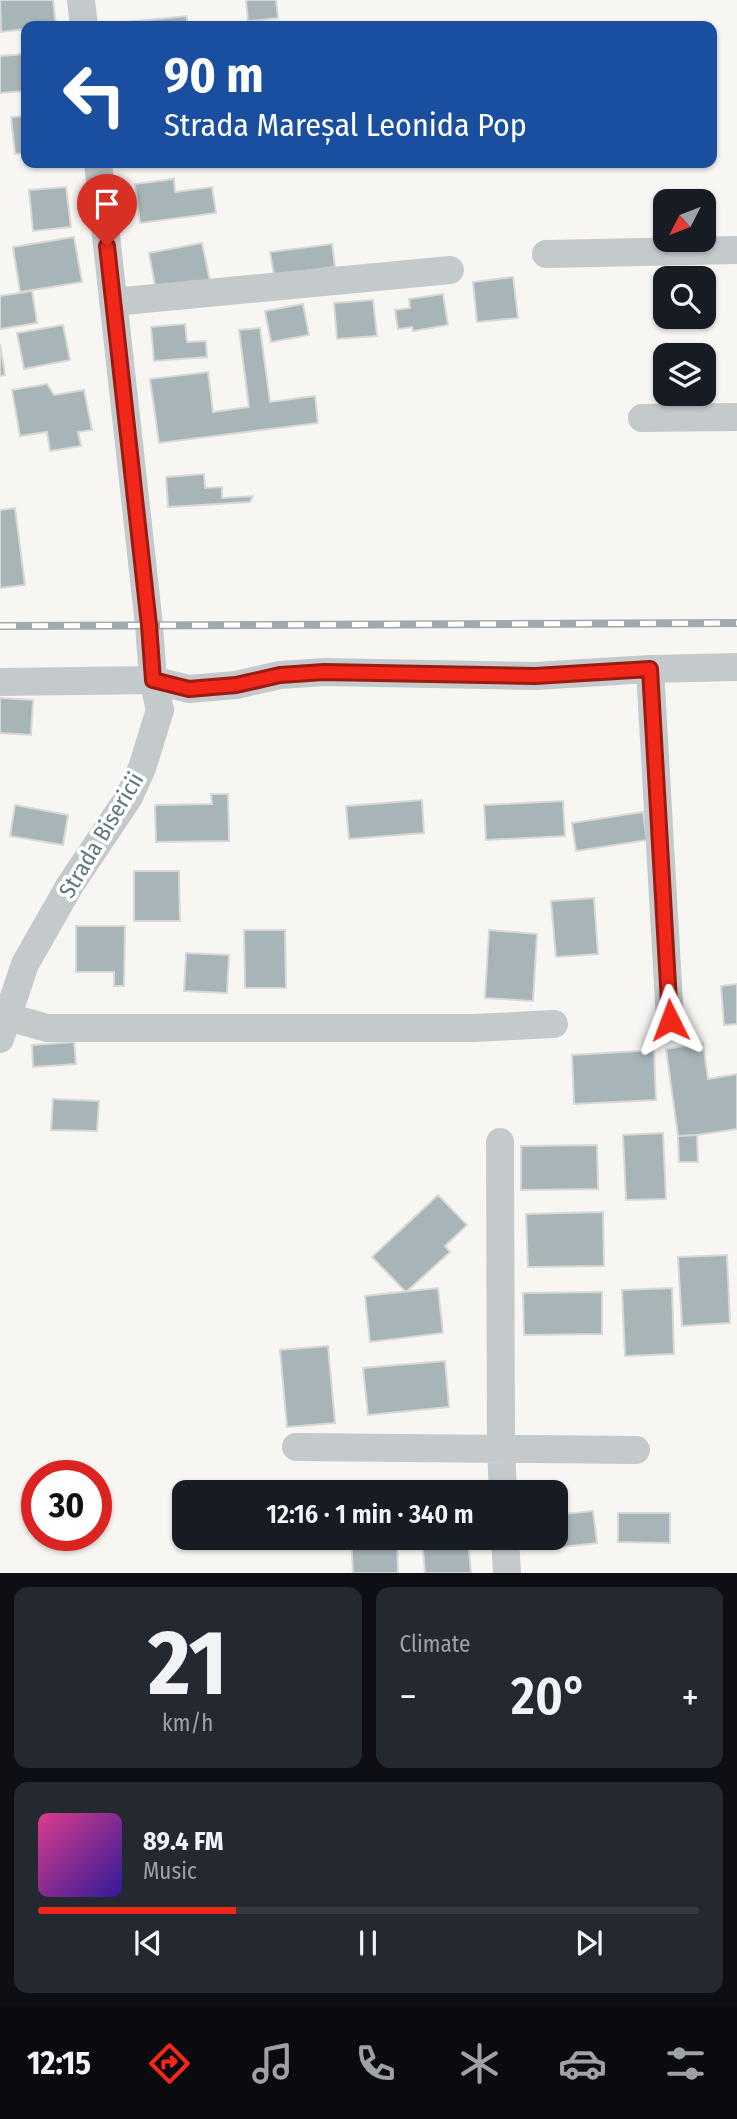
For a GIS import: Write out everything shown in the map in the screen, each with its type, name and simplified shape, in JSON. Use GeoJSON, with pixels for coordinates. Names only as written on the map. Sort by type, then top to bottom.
{"type":"FeatureCollection","features":[{"type":"Feature","properties":{"kind":"street"},"geometry":{"type":"LineString","coordinates":[[81,0],[83,21]]}},
{"type":"Feature","properties":{"kind":"street","name":"Strada Bisericii"},"geometry":{"type":"LineString","coordinates":[[4,1028],[25,964],[34,947],[70,885],[129,797],[142,768],[160,710],[153,680],[99,168]]}},
{"type":"Feature","properties":{"kind":"street"},"geometry":{"type":"LineString","coordinates":[[546,254],[737,250]]}},
{"type":"Feature","properties":{"kind":"street"},"geometry":{"type":"LineString","coordinates":[[113,302],[450,270]]}},
{"type":"Feature","properties":{"kind":"street"},"geometry":{"type":"LineString","coordinates":[[642,418],[737,417]]}},
{"type":"Feature","properties":{"kind":"street"},"geometry":{"type":"LineString","coordinates":[[0,682],[153,680],[189,689],[236,685],[280,675],[324,672],[535,676],[737,667]]}},
{"type":"Feature","properties":{"kind":"street"},"geometry":{"type":"LineString","coordinates":[[650,669],[670,1020]]}},
{"type":"Feature","properties":{"kind":"street"},"geometry":{"type":"LineString","coordinates":[[4,1028],[473,1028],[554,1024]]}},
{"type":"Feature","properties":{"kind":"street"},"geometry":{"type":"LineString","coordinates":[[500,1142],[502,1480]]}},
{"type":"Feature","properties":{"kind":"street"},"geometry":{"type":"LineString","coordinates":[[296,1447],[636,1450]]}},
{"type":"Feature","properties":{"kind":"street"},"geometry":{"type":"LineString","coordinates":[[506,1550],[507,1573]]}},
{"type":"Feature","properties":{"kind":"building"},"geometry":{"type":"Polygon","coordinates":[[[0,0],[53,0],[55,21],[21,21],[21,30],[1,32],[0,0]]]}},
{"type":"Feature","properties":{"kind":"building"},"geometry":{"type":"Polygon","coordinates":[[[246,0],[276,0],[278,18],[248,21],[246,0]]]}},
{"type":"Feature","properties":{"kind":"building"},"geometry":{"type":"Polygon","coordinates":[[[187,16],[187,21],[137,21],[187,16]]]}},
{"type":"Feature","properties":{"kind":"building"},"geometry":{"type":"Polygon","coordinates":[[[21,54],[21,91],[0,93],[0,56],[21,54]]]}},
{"type":"Feature","properties":{"kind":"building"},"geometry":{"type":"Polygon","coordinates":[[[21,116],[21,153],[15,154],[11,117],[21,116]]]}},
{"type":"Feature","properties":{"kind":"building"},"geometry":{"type":"Polygon","coordinates":[[[174,179],[175,192],[212,187],[216,213],[140,223],[135,184],[174,179]]]}},
{"type":"Feature","properties":{"kind":"building"},"geometry":{"type":"Polygon","coordinates":[[[66,187],[71,227],[33,231],[29,190],[66,187]]]}},
{"type":"Feature","properties":{"kind":"building"},"geometry":{"type":"Polygon","coordinates":[[[74,237],[82,282],[20,292],[13,247],[74,237]]]}},
{"type":"Feature","properties":{"kind":"building"},"geometry":{"type":"Polygon","coordinates":[[[202,243],[210,281],[156,291],[149,253],[202,243]]]}},
{"type":"Feature","properties":{"kind":"building"},"geometry":{"type":"Polygon","coordinates":[[[332,244],[335,267],[274,275],[270,252],[332,244]]]}},
{"type":"Feature","properties":{"kind":"building"},"geometry":{"type":"Polygon","coordinates":[[[513,277],[518,318],[477,322],[473,282],[513,277]]]}},
{"type":"Feature","properties":{"kind":"building"},"geometry":{"type":"Polygon","coordinates":[[[32,291],[37,323],[0,329],[0,296],[32,291]]]}},
{"type":"Feature","properties":{"kind":"building"},"geometry":{"type":"Polygon","coordinates":[[[443,294],[448,325],[413,331],[412,327],[398,329],[395,310],[410,308],[409,299],[443,294]]]}},
{"type":"Feature","properties":{"kind":"building"},"geometry":{"type":"Polygon","coordinates":[[[373,300],[377,336],[337,339],[334,303],[373,300]]]}},
{"type":"Feature","properties":{"kind":"building"},"geometry":{"type":"Polygon","coordinates":[[[303,304],[309,335],[271,342],[265,311],[303,304]]]}},
{"type":"Feature","properties":{"kind":"building"},"geometry":{"type":"Polygon","coordinates":[[[185,324],[187,342],[206,341],[207,357],[154,361],[151,327],[185,324]]]}},
{"type":"Feature","properties":{"kind":"building"},"geometry":{"type":"Polygon","coordinates":[[[63,325],[70,360],[24,369],[17,333],[63,325]]]}},
{"type":"Feature","properties":{"kind":"building"},"geometry":{"type":"Polygon","coordinates":[[[260,328],[270,402],[315,396],[318,423],[159,443],[150,379],[208,372],[213,412],[249,407],[239,330],[260,328]]]}},
{"type":"Feature","properties":{"kind":"building"},"geometry":{"type":"Polygon","coordinates":[[[0,344],[5,375],[0,376],[0,344]]]}},
{"type":"Feature","properties":{"kind":"building"},"geometry":{"type":"Polygon","coordinates":[[[47,384],[54,395],[84,390],[92,430],[78,432],[81,446],[50,451],[47,432],[20,436],[12,390],[47,384]]]}},
{"type":"Feature","properties":{"kind":"building"},"geometry":{"type":"Polygon","coordinates":[[[204,474],[205,488],[222,487],[222,498],[253,496],[250,502],[168,507],[166,477],[204,474]]]}},
{"type":"Feature","properties":{"kind":"building"},"geometry":{"type":"Polygon","coordinates":[[[15,508],[25,585],[0,588],[0,510],[15,508]]]}},
{"type":"Feature","properties":{"kind":"building"},"geometry":{"type":"Polygon","coordinates":[[[0,698],[33,700],[31,735],[0,733],[0,698]]]}},
{"type":"Feature","properties":{"kind":"building"},"geometry":{"type":"Polygon","coordinates":[[[211,794],[228,794],[229,841],[156,842],[155,805],[212,804],[211,794]]]}},
{"type":"Feature","properties":{"kind":"building"},"geometry":{"type":"Polygon","coordinates":[[[422,800],[424,833],[349,839],[346,806],[422,800]]]}},
{"type":"Feature","properties":{"kind":"building"},"geometry":{"type":"Polygon","coordinates":[[[563,801],[565,836],[486,840],[484,805],[563,801]]]}},
{"type":"Feature","properties":{"kind":"building"},"geometry":{"type":"Polygon","coordinates":[[[15,805],[68,815],[63,845],[10,836],[15,805]]]}},
{"type":"Feature","properties":{"kind":"building"},"geometry":{"type":"Polygon","coordinates":[[[643,812],[647,840],[576,851],[572,823],[643,812]]]}},
{"type":"Feature","properties":{"kind":"building"},"geometry":{"type":"Polygon","coordinates":[[[134,871],[179,871],[180,921],[134,921],[134,871]]]}},
{"type":"Feature","properties":{"kind":"building"},"geometry":{"type":"Polygon","coordinates":[[[594,898],[598,954],[556,957],[551,901],[594,898]]]}},
{"type":"Feature","properties":{"kind":"building"},"geometry":{"type":"Polygon","coordinates":[[[76,926],[125,926],[124,986],[114,986],[114,972],[76,972],[76,926]]]}},
{"type":"Feature","properties":{"kind":"building"},"geometry":{"type":"Polygon","coordinates":[[[244,930],[285,930],[286,988],[245,988],[244,930]]]}},
{"type":"Feature","properties":{"kind":"building"},"geometry":{"type":"Polygon","coordinates":[[[489,930],[537,934],[533,1001],[485,998],[489,930]]]}},
{"type":"Feature","properties":{"kind":"building"},"geometry":{"type":"Polygon","coordinates":[[[186,953],[229,955],[227,993],[184,991],[186,953]]]}},
{"type":"Feature","properties":{"kind":"building"},"geometry":{"type":"Polygon","coordinates":[[[737,984],[737,1024],[724,1025],[721,986],[737,984]]]}},
{"type":"Feature","properties":{"kind":"building"},"geometry":{"type":"Polygon","coordinates":[[[74,1042],[76,1064],[33,1067],[32,1045],[74,1042]]]}},
{"type":"Feature","properties":{"kind":"building"},"geometry":{"type":"Polygon","coordinates":[[[703,1043],[708,1079],[737,1074],[737,1129],[678,1136],[666,1049],[703,1043]]]}},
{"type":"Feature","properties":{"kind":"building"},"geometry":{"type":"Polygon","coordinates":[[[654,1050],[656,1100],[574,1104],[572,1055],[654,1050]]]}},
{"type":"Feature","properties":{"kind":"building"},"geometry":{"type":"Polygon","coordinates":[[[53,1099],[99,1101],[97,1131],[51,1130],[53,1099]]]}},
{"type":"Feature","properties":{"kind":"building"},"geometry":{"type":"Polygon","coordinates":[[[663,1133],[666,1199],[626,1200],[623,1135],[663,1133]]]}},
{"type":"Feature","properties":{"kind":"building"},"geometry":{"type":"Polygon","coordinates":[[[697,1135],[698,1162],[679,1162],[678,1136],[697,1135]]]}},
{"type":"Feature","properties":{"kind":"building"},"geometry":{"type":"Polygon","coordinates":[[[597,1145],[598,1189],[521,1190],[521,1146],[597,1145]]]}},
{"type":"Feature","properties":{"kind":"building"},"geometry":{"type":"Polygon","coordinates":[[[438,1195],[467,1225],[445,1246],[450,1252],[406,1292],[372,1257],[438,1195]]]}},
{"type":"Feature","properties":{"kind":"building"},"geometry":{"type":"Polygon","coordinates":[[[603,1212],[604,1266],[528,1267],[526,1214],[603,1212]]]}},
{"type":"Feature","properties":{"kind":"building"},"geometry":{"type":"Polygon","coordinates":[[[727,1255],[730,1323],[682,1326],[678,1257],[727,1255]]]}},
{"type":"Feature","properties":{"kind":"building"},"geometry":{"type":"Polygon","coordinates":[[[438,1288],[443,1333],[370,1342],[365,1296],[438,1288]]]}},
{"type":"Feature","properties":{"kind":"building"},"geometry":{"type":"Polygon","coordinates":[[[672,1288],[674,1354],[625,1356],[622,1290],[672,1288]]]}},
{"type":"Feature","properties":{"kind":"building"},"geometry":{"type":"Polygon","coordinates":[[[602,1292],[602,1334],[524,1335],[523,1293],[602,1292]]]}},
{"type":"Feature","properties":{"kind":"building"},"geometry":{"type":"Polygon","coordinates":[[[328,1346],[335,1423],[287,1427],[280,1350],[328,1346]]]}},
{"type":"Feature","properties":{"kind":"building"},"geometry":{"type":"Polygon","coordinates":[[[445,1361],[449,1407],[368,1415],[363,1368],[445,1361]]]}},
{"type":"Feature","properties":{"kind":"building"},"geometry":{"type":"Polygon","coordinates":[[[593,1511],[597,1543],[568,1546],[568,1514],[593,1511]]]}},
{"type":"Feature","properties":{"kind":"building"},"geometry":{"type":"Polygon","coordinates":[[[618,1513],[670,1513],[670,1543],[618,1542],[618,1513]]]}},
{"type":"Feature","properties":{"kind":"building"},"geometry":{"type":"Polygon","coordinates":[[[352,1550],[397,1550],[398,1573],[353,1573],[352,1550]]]}},
{"type":"Feature","properties":{"kind":"building"},"geometry":{"type":"Polygon","coordinates":[[[423,1550],[469,1550],[471,1573],[425,1573],[423,1550]]]}},
{"type":"Feature","properties":{"kind":"railway"},"geometry":{"type":"LineString","coordinates":[[0,626],[737,623]]}},
{"type":"Feature","properties":{"kind":"route"},"geometry":{"type":"LineString","coordinates":[[107,246],[153,680],[189,689],[236,685],[280,675],[324,672],[535,676],[650,669],[670,1020]]}}]}
